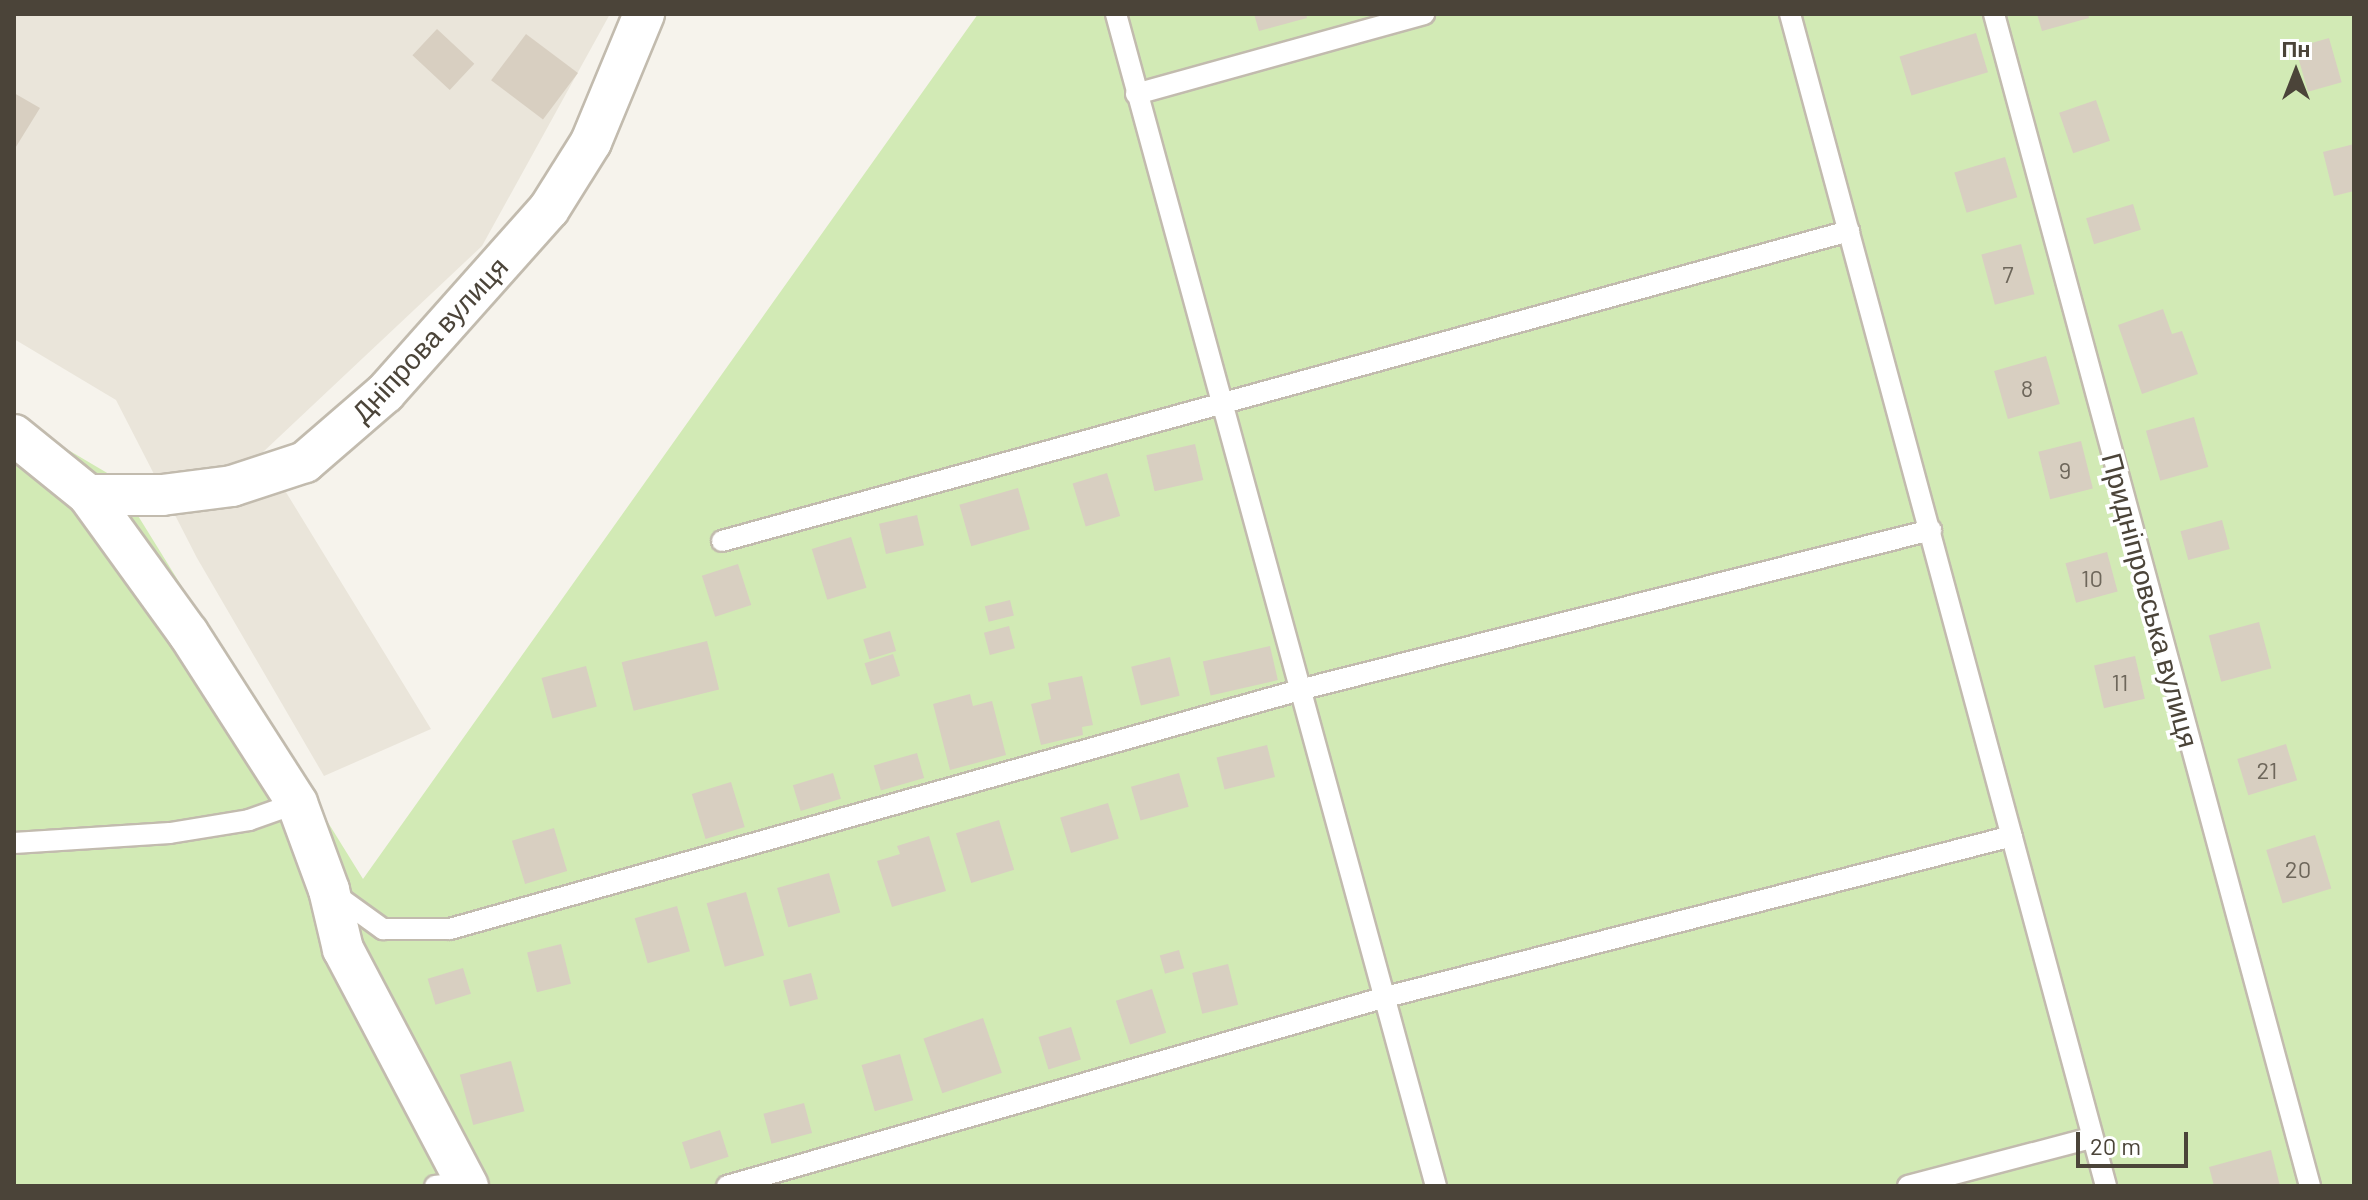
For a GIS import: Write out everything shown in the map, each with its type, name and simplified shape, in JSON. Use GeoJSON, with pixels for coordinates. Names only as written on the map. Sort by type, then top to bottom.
{"type":"FeatureCollection","features":[{"type":"Feature","properties":{"kind":"street","name":"Дніпрова вулиця"},"geometry":{"type":"LineString","coordinates":[[88,495],[162,495],[232,486],[305,462],[385,393],[549,209],[591,142],[644,14]]}},
{"type":"Feature","properties":{"kind":"street"},"geometry":{"type":"LineString","coordinates":[[14,435],[88,495],[188,633],[297,803],[329,890],[343,949],[456,1185]]}},
{"type":"Feature","properties":{"kind":"lane"},"geometry":{"type":"LineString","coordinates":[[1116,14],[1219,405],[1303,689],[1436,1186]]}},
{"type":"Feature","properties":{"kind":"lane"},"geometry":{"type":"LineString","coordinates":[[1136,94],[1424,14]]}},
{"type":"Feature","properties":{"kind":"lane"},"geometry":{"type":"LineString","coordinates":[[1790,14],[2106,1186]]}},
{"type":"Feature","properties":{"kind":"lane","name":"Придніпровська вулиця"},"geometry":{"type":"LineString","coordinates":[[1994,14],[2310,1186]]}},
{"type":"Feature","properties":{"kind":"lane"},"geometry":{"type":"LineString","coordinates":[[722,541],[1849,231]]}},
{"type":"Feature","properties":{"kind":"lane"},"geometry":{"type":"LineString","coordinates":[[329,890],[383,929],[450,929],[1303,689],[1931,530]]}},
{"type":"Feature","properties":{"kind":"lane"},"geometry":{"type":"LineString","coordinates":[[14,843],[170,833],[249,820],[297,803]]}},
{"type":"Feature","properties":{"kind":"lane"},"geometry":{"type":"LineString","coordinates":[[727,1186],[1386,997],[2012,836]]}},
{"type":"Feature","properties":{"kind":"lane"},"geometry":{"type":"LineString","coordinates":[[1908,1186],[2091,1138]]}},
{"type":"Feature","properties":{"kind":"shaded area"},"geometry":{"type":"Polygon","coordinates":[[[14,14],[610,14],[482,246],[262,453],[431,729],[324,776],[197,558],[116,400],[14,339],[14,14]]]}},
{"type":"Feature","properties":{"kind":"green space"},"geometry":{"type":"Polygon","coordinates":[[[978,14],[2354,14],[2354,1186],[14,1186],[14,418],[114,477],[363,879],[978,14]]]}},
{"type":"Feature","properties":{"kind":"building"},"geometry":{"type":"Polygon","coordinates":[[[1254,14],[1306,14],[1307,18],[1259,31],[1254,14]]]}},
{"type":"Feature","properties":{"kind":"building"},"geometry":{"type":"Polygon","coordinates":[[[2037,14],[2088,14],[2089,18],[2042,31],[2037,14]]]}},
{"type":"Feature","properties":{"kind":"building"},"geometry":{"type":"Polygon","coordinates":[[[437,29],[474,64],[450,90],[412,55],[437,29]]]}},
{"type":"Feature","properties":{"kind":"building"},"geometry":{"type":"Polygon","coordinates":[[[1976,33],[1988,72],[1911,96],[1899,56],[1976,33]]]}},
{"type":"Feature","properties":{"kind":"building"},"geometry":{"type":"Polygon","coordinates":[[[526,34],[578,73],[543,119],[491,80],[526,34]]]}},
{"type":"Feature","properties":{"kind":"building"},"geometry":{"type":"Polygon","coordinates":[[[2329,38],[2342,82],[2308,92],[2295,48],[2329,38]]]}},
{"type":"Feature","properties":{"kind":"building"},"geometry":{"type":"Polygon","coordinates":[[[14,93],[40,108],[14,150],[14,93]]]}},
{"type":"Feature","properties":{"kind":"building"},"geometry":{"type":"Polygon","coordinates":[[[2096,100],[2110,141],[2073,153],[2059,113],[2096,100]]]}},
{"type":"Feature","properties":{"kind":"building"},"geometry":{"type":"Polygon","coordinates":[[[2354,144],[2354,191],[2334,196],[2323,152],[2354,144]]]}},
{"type":"Feature","properties":{"kind":"building"},"geometry":{"type":"Polygon","coordinates":[[[2005,157],[2017,197],[1967,213],[1954,172],[2005,157]]]}},
{"type":"Feature","properties":{"kind":"building"},"geometry":{"type":"Polygon","coordinates":[[[2133,204],[2141,230],[2094,244],[2086,218],[2133,204]]]}},
{"type":"Feature","properties":{"kind":"building"},"geometry":{"type":"Polygon","coordinates":[[[2021,244],[2034,294],[1995,305],[1981,255],[2021,244]]]}},
{"type":"Feature","properties":{"kind":"building"},"geometry":{"type":"Polygon","coordinates":[[[2163,309],[2172,334],[2182,331],[2198,374],[2142,394],[2118,325],[2163,309]]]}},
{"type":"Feature","properties":{"kind":"building"},"geometry":{"type":"Polygon","coordinates":[[[2046,356],[2060,404],[2008,419],[1994,371],[2046,356]]]}},
{"type":"Feature","properties":{"kind":"building"},"geometry":{"type":"Polygon","coordinates":[[[2194,417],[2208,467],[2160,481],[2146,431],[2194,417]]]}},
{"type":"Feature","properties":{"kind":"building"},"geometry":{"type":"Polygon","coordinates":[[[2081,441],[2093,489],[2050,499],[2038,452],[2081,441]]]}},
{"type":"Feature","properties":{"kind":"building"},"geometry":{"type":"Polygon","coordinates":[[[1195,444],[1203,480],[1155,491],[1146,455],[1195,444]]]}},
{"type":"Feature","properties":{"kind":"building"},"geometry":{"type":"Polygon","coordinates":[[[1107,473],[1120,516],[1086,527],[1073,484],[1107,473]]]}},
{"type":"Feature","properties":{"kind":"building"},"geometry":{"type":"Polygon","coordinates":[[[1018,488],[1030,529],[971,546],[959,505],[1018,488]]]}},
{"type":"Feature","properties":{"kind":"building"},"geometry":{"type":"Polygon","coordinates":[[[917,515],[924,545],[886,554],[879,524],[917,515]]]}},
{"type":"Feature","properties":{"kind":"building"},"geometry":{"type":"Polygon","coordinates":[[[2222,520],[2230,549],[2188,560],[2180,531],[2222,520]]]}},
{"type":"Feature","properties":{"kind":"building"},"geometry":{"type":"Polygon","coordinates":[[[851,537],[866,588],[827,600],[812,549],[851,537]]]}},
{"type":"Feature","properties":{"kind":"building"},"geometry":{"type":"Polygon","coordinates":[[[2107,552],[2118,592],[2076,603],[2065,563],[2107,552]]]}},
{"type":"Feature","properties":{"kind":"building"},"geometry":{"type":"Polygon","coordinates":[[[738,564],[751,605],[715,617],[702,576],[738,564]]]}},
{"type":"Feature","properties":{"kind":"building"},"geometry":{"type":"Polygon","coordinates":[[[1010,600],[1014,616],[989,622],[985,606],[1010,600]]]}},
{"type":"Feature","properties":{"kind":"building"},"geometry":{"type":"Polygon","coordinates":[[[2259,622],[2271,668],[2221,682],[2209,635],[2259,622]]]}},
{"type":"Feature","properties":{"kind":"building"},"geometry":{"type":"Polygon","coordinates":[[[1009,626],[1015,648],[990,655],[984,633],[1009,626]]]}},
{"type":"Feature","properties":{"kind":"building"},"geometry":{"type":"Polygon","coordinates":[[[890,631],[896,651],[869,659],[863,639],[890,631]]]}},
{"type":"Feature","properties":{"kind":"building"},"geometry":{"type":"Polygon","coordinates":[[[707,641],[719,690],[634,711],[622,662],[707,641]]]}},
{"type":"Feature","properties":{"kind":"building"},"geometry":{"type":"Polygon","coordinates":[[[1270,646],[1278,680],[1211,696],[1203,662],[1270,646]]]}},
{"type":"Feature","properties":{"kind":"building"},"geometry":{"type":"Polygon","coordinates":[[[893,654],[900,676],[872,685],[864,663],[893,654]]]}},
{"type":"Feature","properties":{"kind":"building"},"geometry":{"type":"Polygon","coordinates":[[[2135,656],[2145,699],[2104,708],[2094,665],[2135,656]]]}},
{"type":"Feature","properties":{"kind":"building"},"geometry":{"type":"Polygon","coordinates":[[[1170,657],[1180,696],[1141,705],[1131,667],[1170,657]]]}},
{"type":"Feature","properties":{"kind":"building"},"geometry":{"type":"Polygon","coordinates":[[[586,666],[597,707],[552,718],[542,678],[586,666]]]}},
{"type":"Feature","properties":{"kind":"building"},"geometry":{"type":"Polygon","coordinates":[[[1082,676],[1093,725],[1082,727],[1083,735],[1041,745],[1031,704],[1051,699],[1048,683],[1082,676]]]}},
{"type":"Feature","properties":{"kind":"building"},"geometry":{"type":"Polygon","coordinates":[[[970,694],[973,706],[992,701],[1006,755],[950,770],[933,704],[970,694]]]}},
{"type":"Feature","properties":{"kind":"building"},"geometry":{"type":"Polygon","coordinates":[[[2286,744],[2297,780],[2248,795],[2237,759],[2286,744]]]}},
{"type":"Feature","properties":{"kind":"building"},"geometry":{"type":"Polygon","coordinates":[[[1267,745],[1275,777],[1225,790],[1217,758],[1267,745]]]}},
{"type":"Feature","properties":{"kind":"building"},"geometry":{"type":"Polygon","coordinates":[[[917,753],[924,778],[881,790],[874,765],[917,753]]]}},
{"type":"Feature","properties":{"kind":"building"},"geometry":{"type":"Polygon","coordinates":[[[833,773],[841,799],[801,811],[793,785],[833,773]]]}},
{"type":"Feature","properties":{"kind":"building"},"geometry":{"type":"Polygon","coordinates":[[[1179,773],[1189,807],[1141,820],[1131,787],[1179,773]]]}},
{"type":"Feature","properties":{"kind":"building"},"geometry":{"type":"Polygon","coordinates":[[[731,782],[745,827],[706,839],[692,794],[731,782]]]}},
{"type":"Feature","properties":{"kind":"building"},"geometry":{"type":"Polygon","coordinates":[[[1108,803],[1119,838],[1071,853],[1060,818],[1108,803]]]}},
{"type":"Feature","properties":{"kind":"building"},"geometry":{"type":"Polygon","coordinates":[[[999,820],[1014,870],[971,883],[956,833],[999,820]]]}},
{"type":"Feature","properties":{"kind":"building"},"geometry":{"type":"Polygon","coordinates":[[[554,828],[567,871],[525,884],[512,841],[554,828]]]}},
{"type":"Feature","properties":{"kind":"building"},"geometry":{"type":"Polygon","coordinates":[[[2315,835],[2331,889],[2283,903],[2266,850],[2315,835]]]}},
{"type":"Feature","properties":{"kind":"building"},"geometry":{"type":"Polygon","coordinates":[[[929,836],[946,891],[892,907],[877,861],[900,854],[897,846],[929,836]]]}},
{"type":"Feature","properties":{"kind":"building"},"geometry":{"type":"Polygon","coordinates":[[[829,873],[840,912],[788,927],[777,888],[829,873]]]}},
{"type":"Feature","properties":{"kind":"building"},"geometry":{"type":"Polygon","coordinates":[[[746,892],[764,955],[725,967],[707,903],[746,892]]]}},
{"type":"Feature","properties":{"kind":"building"},"geometry":{"type":"Polygon","coordinates":[[[677,906],[690,951],[648,963],[635,918],[677,906]]]}},
{"type":"Feature","properties":{"kind":"building"},"geometry":{"type":"Polygon","coordinates":[[[561,944],[571,984],[537,992],[527,952],[561,944]]]}},
{"type":"Feature","properties":{"kind":"building"},"geometry":{"type":"Polygon","coordinates":[[[1179,950],[1184,968],[1165,974],[1160,956],[1179,950]]]}},
{"type":"Feature","properties":{"kind":"building"},"geometry":{"type":"Polygon","coordinates":[[[1228,964],[1238,1005],[1202,1014],[1192,973],[1228,964]]]}},
{"type":"Feature","properties":{"kind":"building"},"geometry":{"type":"Polygon","coordinates":[[[463,968],[471,994],[436,1005],[428,979],[463,968]]]}},
{"type":"Feature","properties":{"kind":"building"},"geometry":{"type":"Polygon","coordinates":[[[811,973],[818,999],[790,1007],[783,981],[811,973]]]}},
{"type":"Feature","properties":{"kind":"building"},"geometry":{"type":"Polygon","coordinates":[[[1152,989],[1166,1033],[1130,1044],[1116,1001],[1152,989]]]}},
{"type":"Feature","properties":{"kind":"building"},"geometry":{"type":"Polygon","coordinates":[[[983,1018],[1002,1073],[942,1093],[923,1039],[983,1018]]]}},
{"type":"Feature","properties":{"kind":"building"},"geometry":{"type":"Polygon","coordinates":[[[1071,1027],[1081,1060],[1048,1069],[1038,1037],[1071,1027]]]}},
{"type":"Feature","properties":{"kind":"building"},"geometry":{"type":"Polygon","coordinates":[[[900,1054],[913,1100],[875,1111],[862,1065],[900,1054]]]}},
{"type":"Feature","properties":{"kind":"building"},"geometry":{"type":"Polygon","coordinates":[[[511,1061],[524,1111],[473,1125],[460,1075],[511,1061]]]}},
{"type":"Feature","properties":{"kind":"building"},"geometry":{"type":"Polygon","coordinates":[[[804,1103],[812,1133],[771,1144],[763,1114],[804,1103]]]}},
{"type":"Feature","properties":{"kind":"building"},"geometry":{"type":"Polygon","coordinates":[[[720,1130],[729,1157],[691,1169],[682,1142],[720,1130]]]}},
{"type":"Feature","properties":{"kind":"building"},"geometry":{"type":"Polygon","coordinates":[[[2271,1150],[2280,1186],[2214,1186],[2209,1167],[2271,1150]]]}}]}
